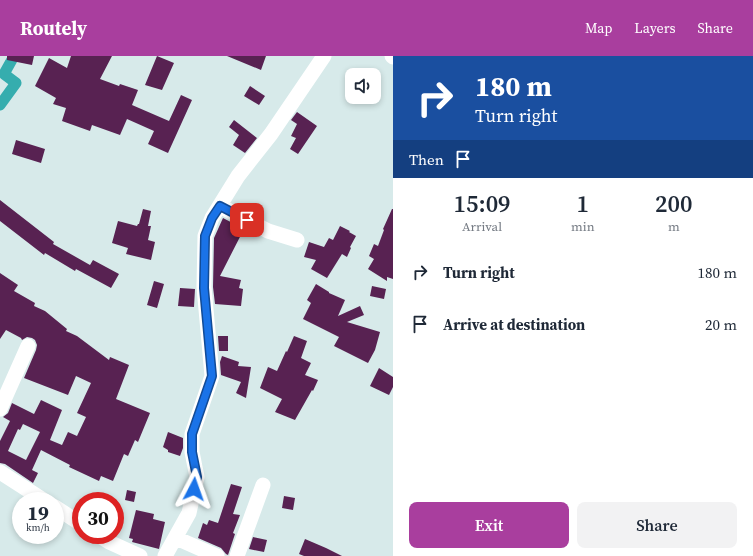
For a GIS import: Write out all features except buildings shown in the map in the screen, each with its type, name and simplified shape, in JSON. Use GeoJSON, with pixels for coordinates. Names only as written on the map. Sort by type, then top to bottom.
{"type":"FeatureCollection","features":[{"type":"Feature","properties":{"kind":"street"},"geometry":{"type":"LineString","coordinates":[[164,556],[176,538],[189,513],[197,477],[192,452],[192,434],[212,376],[204,288],[205,236],[212,218],[238,176],[271,134],[324,56]]}},
{"type":"Feature","properties":{"kind":"street"},"geometry":{"type":"LineString","coordinates":[[220,206],[268,231],[297,240]]}},
{"type":"Feature","properties":{"kind":"street"},"geometry":{"type":"LineString","coordinates":[[0,409],[28,346]]}},
{"type":"Feature","properties":{"kind":"street"},"geometry":{"type":"LineString","coordinates":[[0,472],[31,492]]}},
{"type":"Feature","properties":{"kind":"street"},"geometry":{"type":"LineString","coordinates":[[237,556],[263,484]]}},
{"type":"Feature","properties":{"kind":"street"},"geometry":{"type":"LineString","coordinates":[[176,538],[216,556]]}},
{"type":"Feature","properties":{"kind":"street"},"geometry":{"type":"LineString","coordinates":[[113,544],[140,556]]}},
{"type":"Feature","properties":{"kind":"waterway"},"geometry":{"type":"LineString","coordinates":[[0,105],[16,83],[4,74],[14,56]]}},
{"type":"Feature","properties":{"kind":"route"},"geometry":{"type":"LineString","coordinates":[[194,489],[197,477],[192,452],[192,434],[212,376],[204,288],[205,236],[212,218],[220,206],[247,220]]}}]}
